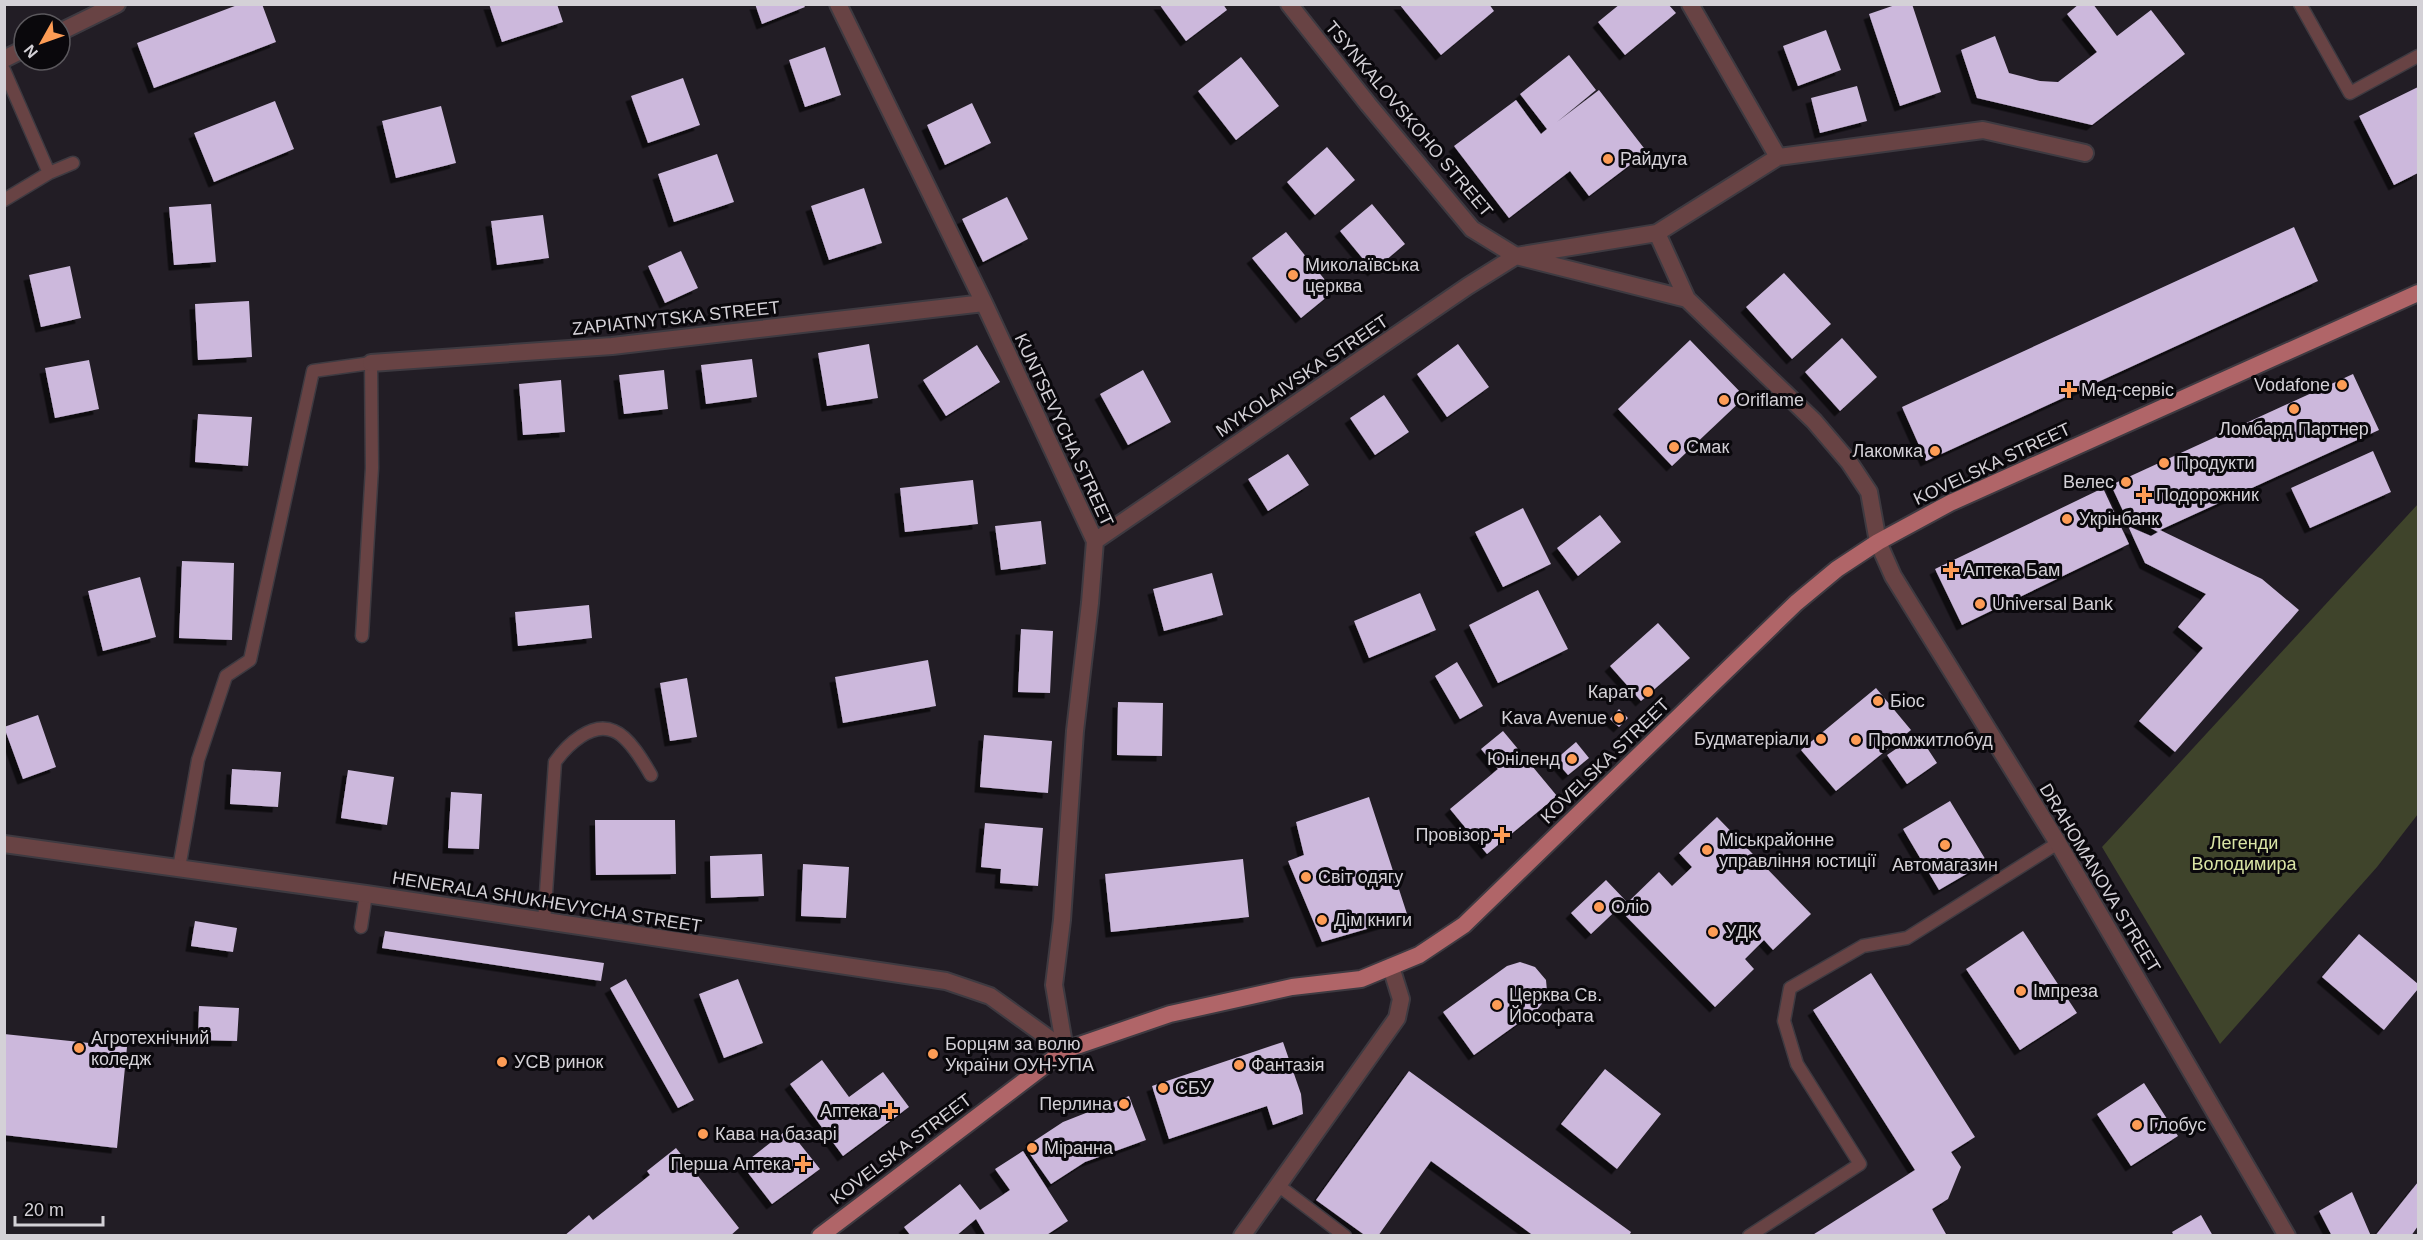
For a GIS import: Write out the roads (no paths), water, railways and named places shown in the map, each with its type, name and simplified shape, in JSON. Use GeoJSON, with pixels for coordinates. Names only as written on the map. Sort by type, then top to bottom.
{"type":"FeatureCollection","features":[{"type":"Feature","properties":{"kind":"main road","name":"KOVELSKA STREET"},"geometry":{"type":"LineString","coordinates":[[820,1236],[1065,1050],[1170,1014],[1292,987],[1361,979],[1419,956],[1464,925],[1796,603],[1837,569],[1878,542],[1950,503],[2418,293]]}},
{"type":"Feature","properties":{"kind":"street"},"geometry":{"type":"LineString","coordinates":[[72,26],[117,4]]}},
{"type":"Feature","properties":{"kind":"street","name":"KUNTSEVYCHA STREET"},"geometry":{"type":"LineString","coordinates":[[838,4],[984,303],[1095,541],[1075,731],[1062,920],[1054,985],[1065,1050]]}},
{"type":"Feature","properties":{"kind":"street","name":"TSYNKALOVSKOHO STREET"},"geometry":{"type":"LineString","coordinates":[[1289,4],[1472,230],[1516,256],[1687,299],[1815,421],[1849,462],[1869,492],[1878,542]]}},
{"type":"Feature","properties":{"kind":"street"},"geometry":{"type":"LineString","coordinates":[[1690,4],[1778,157]]}},
{"type":"Feature","properties":{"kind":"street","name":"MYKOLAIVSKA STREET"},"geometry":{"type":"LineString","coordinates":[[1095,541],[1468,286],[1516,256],[1657,233],[1778,157],[1983,130],[2085,153]]}},
{"type":"Feature","properties":{"kind":"street"},"geometry":{"type":"LineString","coordinates":[[1657,233],[1687,299]]}},
{"type":"Feature","properties":{"kind":"street","name":"ZAPIATNYTSKA STREET"},"geometry":{"type":"LineString","coordinates":[[371,363],[612,346],[984,303]]}},
{"type":"Feature","properties":{"kind":"street","name":"DRAHOMANOVA STREET"},"geometry":{"type":"LineString","coordinates":[[1878,542],[1893,576],[2058,843],[2287,1236]]}},
{"type":"Feature","properties":{"kind":"street","name":"HENERALA SHUKHEVYCHA STREET"},"geometry":{"type":"LineString","coordinates":[[4,844],[366,894],[946,981],[990,996],[1065,1050]]}},
{"type":"Feature","properties":{"kind":"street"},"geometry":{"type":"LineString","coordinates":[[1242,1236],[1397,1018],[1401,999],[1391,967]]}},
{"type":"Feature","properties":{"kind":"lane"},"geometry":{"type":"LineString","coordinates":[[2300,4],[2350,93],[2418,56]]}},
{"type":"Feature","properties":{"kind":"lane"},"geometry":{"type":"LineString","coordinates":[[4,70],[49,173]]}},
{"type":"Feature","properties":{"kind":"lane"},"geometry":{"type":"LineString","coordinates":[[4,200],[49,173],[73,163]]}},
{"type":"Feature","properties":{"kind":"lane"},"geometry":{"type":"LineString","coordinates":[[179,868],[198,760],[226,676],[250,660],[312,371],[371,363],[372,468],[362,636]]}},
{"type":"Feature","properties":{"kind":"lane"},"geometry":{"type":"LineString","coordinates":[[544,922],[555,762],[564,749],[598,728],[615,731],[637,752],[651,775]]}},
{"type":"Feature","properties":{"kind":"lane"},"geometry":{"type":"LineString","coordinates":[[1749,1236],[1860,1164],[1797,1064],[1784,1021],[1790,988],[1863,946],[1906,938],[2058,843]]}},
{"type":"Feature","properties":{"kind":"lane"},"geometry":{"type":"LineString","coordinates":[[361,927],[366,894]]}},
{"type":"Feature","properties":{"kind":"lane"},"geometry":{"type":"LineString","coordinates":[[1279,1186],[1345,1236]]}},
{"type":"Feature","properties":{"kind":"place","name":"Райдуга"},"geometry":{"type":"Point","coordinates":[1608,159]}},
{"type":"Feature","properties":{"kind":"place","name":"Миколаївська церква"},"geometry":{"type":"Point","coordinates":[1293,275]}},
{"type":"Feature","properties":{"kind":"place","name":"Vodafone"},"geometry":{"type":"Point","coordinates":[2342,385]}},
{"type":"Feature","properties":{"kind":"place","name":"Мед-сервіс"},"geometry":{"type":"Point","coordinates":[2069,390]}},
{"type":"Feature","properties":{"kind":"place","name":"Oriflame"},"geometry":{"type":"Point","coordinates":[1724,400]}},
{"type":"Feature","properties":{"kind":"place","name":"Ломбард Партнер"},"geometry":{"type":"Point","coordinates":[2294,409]}},
{"type":"Feature","properties":{"kind":"place","name":"Смак"},"geometry":{"type":"Point","coordinates":[1674,447]}},
{"type":"Feature","properties":{"kind":"place","name":"Лакомка"},"geometry":{"type":"Point","coordinates":[1935,451]}},
{"type":"Feature","properties":{"kind":"place","name":"Продукти"},"geometry":{"type":"Point","coordinates":[2164,463]}},
{"type":"Feature","properties":{"kind":"place","name":"Велес"},"geometry":{"type":"Point","coordinates":[2126,482]}},
{"type":"Feature","properties":{"kind":"place","name":"Подорожник"},"geometry":{"type":"Point","coordinates":[2144,495]}},
{"type":"Feature","properties":{"kind":"place","name":"Укрінбанк"},"geometry":{"type":"Point","coordinates":[2067,519]}},
{"type":"Feature","properties":{"kind":"place","name":"Аптека Бам"},"geometry":{"type":"Point","coordinates":[1951,570]}},
{"type":"Feature","properties":{"kind":"place","name":"Universal Bank"},"geometry":{"type":"Point","coordinates":[1980,604]}},
{"type":"Feature","properties":{"kind":"place","name":"Карат"},"geometry":{"type":"Point","coordinates":[1648,692]}},
{"type":"Feature","properties":{"kind":"place","name":"Біос"},"geometry":{"type":"Point","coordinates":[1878,701]}},
{"type":"Feature","properties":{"kind":"place","name":"Kava Avenue"},"geometry":{"type":"Point","coordinates":[1619,718]}},
{"type":"Feature","properties":{"kind":"place","name":"Будматеріали"},"geometry":{"type":"Point","coordinates":[1821,739]}},
{"type":"Feature","properties":{"kind":"place","name":"Промжитлобуд"},"geometry":{"type":"Point","coordinates":[1856,740]}},
{"type":"Feature","properties":{"kind":"place","name":"Юніленд"},"geometry":{"type":"Point","coordinates":[1572,759]}},
{"type":"Feature","properties":{"kind":"place","name":"Провізор"},"geometry":{"type":"Point","coordinates":[1502,835]}},
{"type":"Feature","properties":{"kind":"place","name":"Автомагазин"},"geometry":{"type":"Point","coordinates":[1945,845]}},
{"type":"Feature","properties":{"kind":"place","name":"Міськрайонне управління юстиції"},"geometry":{"type":"Point","coordinates":[1707,850]}},
{"type":"Feature","properties":{"kind":"place","name":"Світ одягу"},"geometry":{"type":"Point","coordinates":[1306,877]}},
{"type":"Feature","properties":{"kind":"place","name":"Оліо"},"geometry":{"type":"Point","coordinates":[1599,907]}},
{"type":"Feature","properties":{"kind":"place","name":"Дім книги"},"geometry":{"type":"Point","coordinates":[1322,920]}},
{"type":"Feature","properties":{"kind":"place","name":"УДК"},"geometry":{"type":"Point","coordinates":[1713,932]}},
{"type":"Feature","properties":{"kind":"place","name":"Імпреза"},"geometry":{"type":"Point","coordinates":[2021,991]}},
{"type":"Feature","properties":{"kind":"place","name":"Церква Св. Йософата"},"geometry":{"type":"Point","coordinates":[1497,1005]}},
{"type":"Feature","properties":{"kind":"place","name":"Агротехнічний коледж"},"geometry":{"type":"Point","coordinates":[79,1048]}},
{"type":"Feature","properties":{"kind":"place","name":"Борцям за волю України ОУН-УПА"},"geometry":{"type":"Point","coordinates":[933,1054]}},
{"type":"Feature","properties":{"kind":"place","name":"УСВ ринок"},"geometry":{"type":"Point","coordinates":[502,1062]}},
{"type":"Feature","properties":{"kind":"place","name":"Фантазія"},"geometry":{"type":"Point","coordinates":[1239,1065]}},
{"type":"Feature","properties":{"kind":"place","name":"СБУ"},"geometry":{"type":"Point","coordinates":[1163,1088]}},
{"type":"Feature","properties":{"kind":"place","name":"Перлина"},"geometry":{"type":"Point","coordinates":[1124,1104]}},
{"type":"Feature","properties":{"kind":"place","name":"Аптека"},"geometry":{"type":"Point","coordinates":[890,1111]}},
{"type":"Feature","properties":{"kind":"place","name":"Глобус"},"geometry":{"type":"Point","coordinates":[2137,1125]}},
{"type":"Feature","properties":{"kind":"place","name":"Кава на базарі"},"geometry":{"type":"Point","coordinates":[703,1134]}},
{"type":"Feature","properties":{"kind":"place","name":"Міранна"},"geometry":{"type":"Point","coordinates":[1032,1148]}},
{"type":"Feature","properties":{"kind":"place","name":"Перша Аптека"},"geometry":{"type":"Point","coordinates":[803,1164]}},
{"type":"Feature","properties":{"kind":"park label","name":"Легенди Володимира"},"geometry":{"type":"Point","coordinates":[2244,853]}}]}
